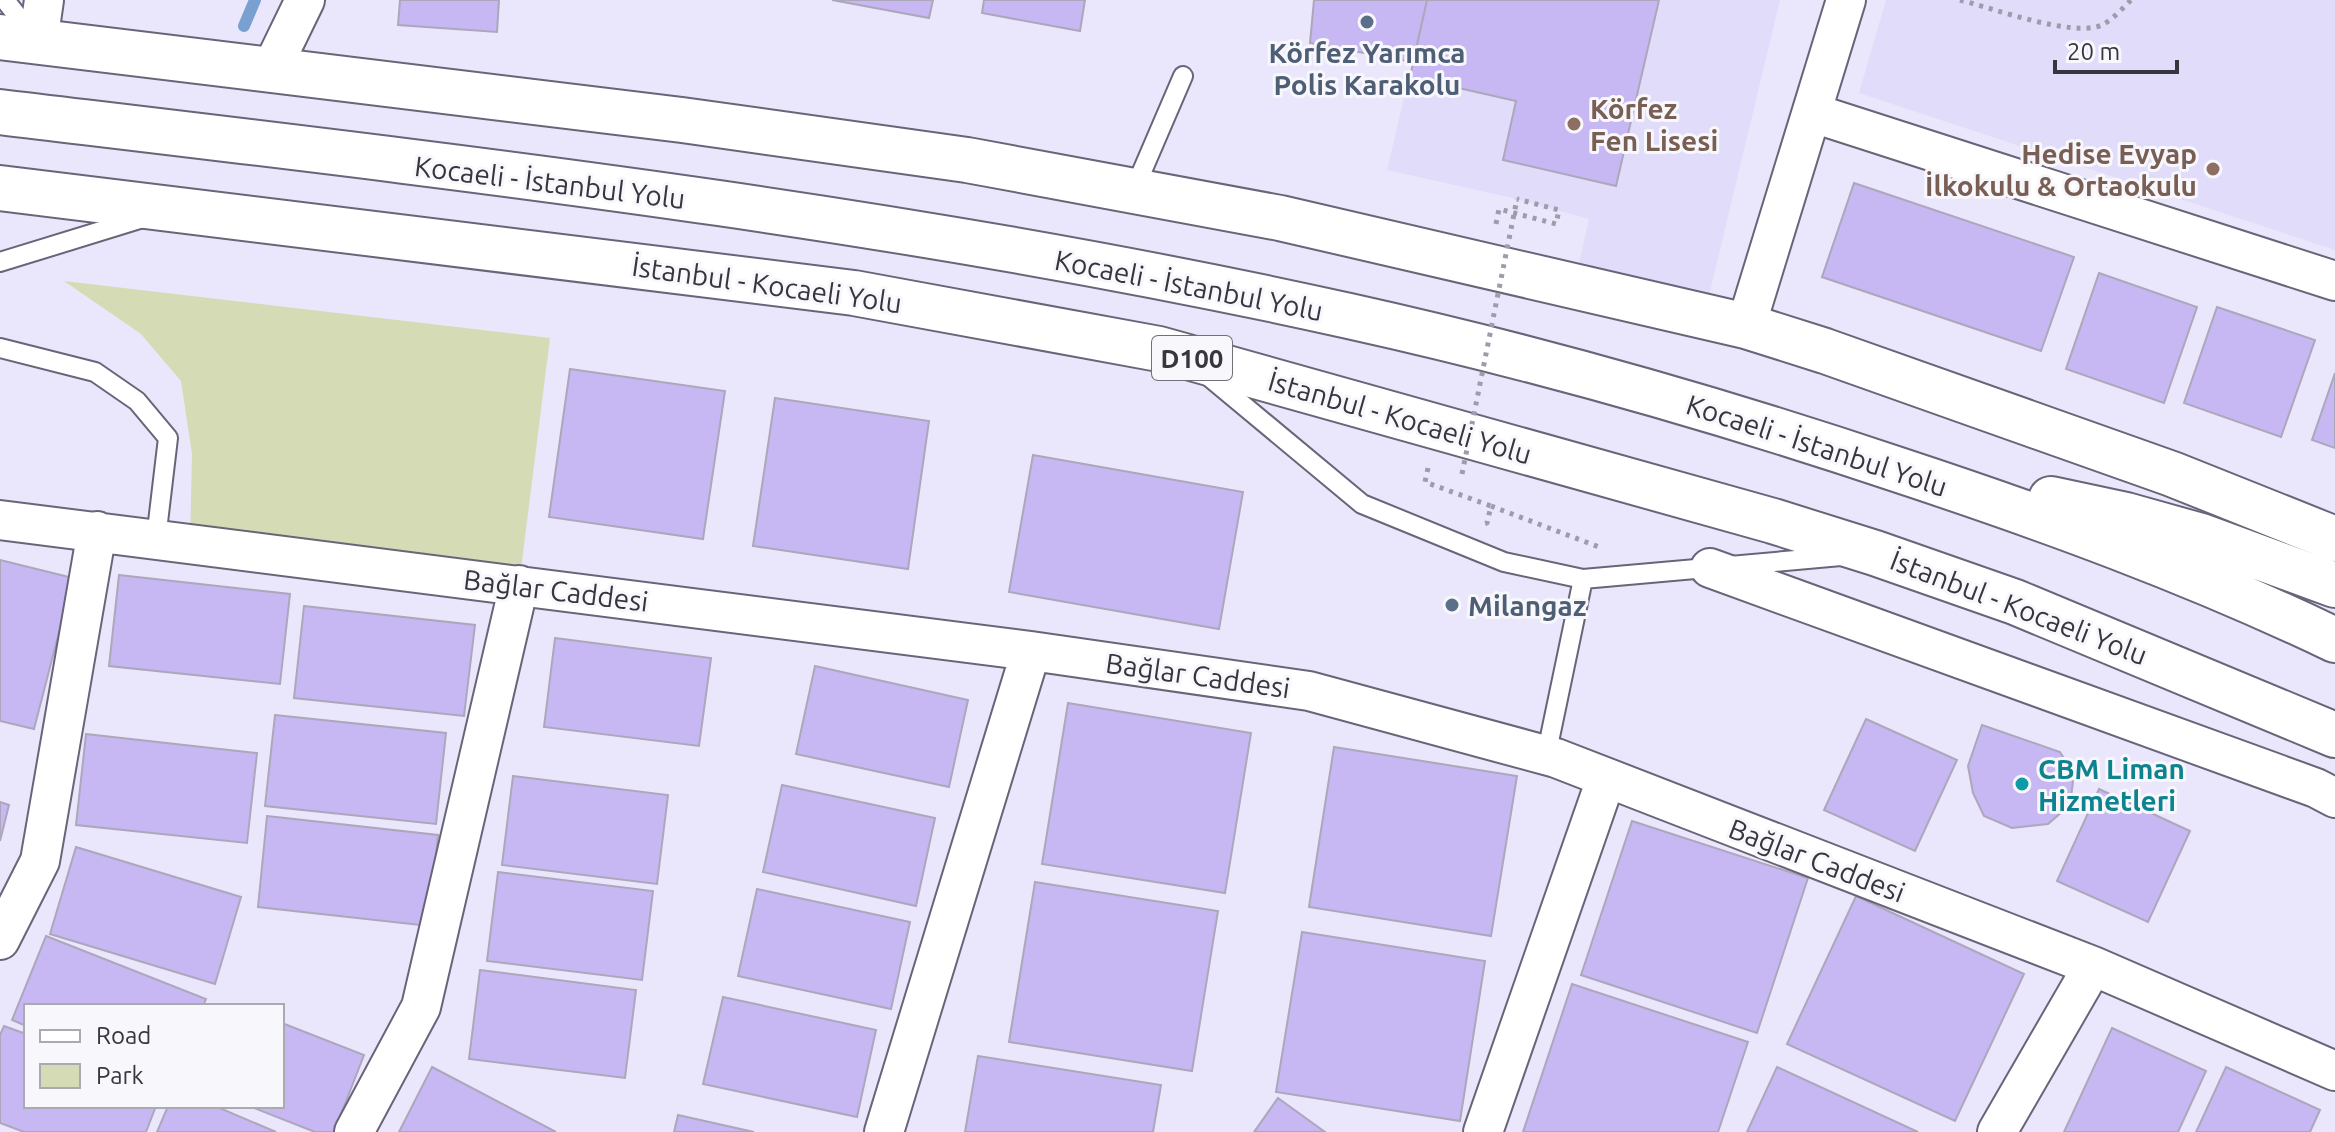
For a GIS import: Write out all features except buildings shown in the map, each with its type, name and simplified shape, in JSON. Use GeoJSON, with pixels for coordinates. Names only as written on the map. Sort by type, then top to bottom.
{"type":"FeatureCollection","features":[{"type":"Feature","properties":{"kind":"main road"},"geometry":{"type":"LineString","coordinates":[[27,26],[270,72],[730,127],[967,160],[1280,218],[1746,326],[2172,474],[2335,539]]}},
{"type":"Feature","properties":{"kind":"main road","name":"Kocaeli - İstanbul Yolu"},"geometry":{"type":"LineString","coordinates":[[0,112],[681,199],[1054,257],[1349,316],[1554,366],[1764,425],[2073,530],[2187,575],[2335,640]]}},
{"type":"Feature","properties":{"kind":"main road","name":"İstanbul - Kocaeli Yolu"},"geometry":{"type":"LineString","coordinates":[[0,188],[854,293],[1159,349],[1773,521],[1875,553],[2015,602],[2335,735]]}},
{"type":"Feature","properties":{"kind":"main road"},"geometry":{"type":"LineString","coordinates":[[1914,475],[2126,515],[2201,536],[2335,585]]}},
{"type":"Feature","properties":{"kind":"street"},"geometry":{"type":"LineString","coordinates":[[270,72],[305,0]]}},
{"type":"Feature","properties":{"kind":"street"},"geometry":{"type":"LineString","coordinates":[[1746,326],[1846,0]]}},
{"type":"Feature","properties":{"kind":"street"},"geometry":{"type":"LineString","coordinates":[[1813,113],[2335,281]]}},
{"type":"Feature","properties":{"kind":"street","name":"Bağlar Caddesi"},"geometry":{"type":"LineString","coordinates":[[0,520],[1031,651],[1309,691],[1546,756],[2093,966],[2335,1071]]}},
{"type":"Feature","properties":{"kind":"street"},"geometry":{"type":"LineString","coordinates":[[0,940],[40,861],[97,531]]}},
{"type":"Feature","properties":{"kind":"street"},"geometry":{"type":"LineString","coordinates":[[1710,568],[2316,788],[2335,798]]}},
{"type":"Feature","properties":{"kind":"street"},"geometry":{"type":"LineString","coordinates":[[354,1132],[421,1007],[519,585]]}},
{"type":"Feature","properties":{"kind":"street"},"geometry":{"type":"LineString","coordinates":[[884,1132],[1031,651]]}},
{"type":"Feature","properties":{"kind":"street"},"geometry":{"type":"LineString","coordinates":[[1483,1132],[1606,779]]}},
{"type":"Feature","properties":{"kind":"street"},"geometry":{"type":"LineString","coordinates":[[1997,1132],[2093,966]]}},
{"type":"Feature","properties":{"kind":"lane"},"geometry":{"type":"LineString","coordinates":[[5,0],[27,26]]}},
{"type":"Feature","properties":{"kind":"lane"},"geometry":{"type":"LineString","coordinates":[[1134,190],[1183,76]]}},
{"type":"Feature","properties":{"kind":"lane"},"geometry":{"type":"LineString","coordinates":[[0,262],[170,209]]}},
{"type":"Feature","properties":{"kind":"lane"},"geometry":{"type":"LineString","coordinates":[[0,348],[95,372],[137,401],[161,429],[168,438],[156,539]]}},
{"type":"Feature","properties":{"kind":"lane"},"geometry":{"type":"LineString","coordinates":[[1159,349],[1205,374],[1362,504],[1504,562],[1583,579],[1875,553]]}},
{"type":"Feature","properties":{"kind":"lane"},"geometry":{"type":"LineString","coordinates":[[1546,756],[1583,579]]}},
{"type":"Feature","properties":{"kind":"path"},"geometry":{"type":"LineString","coordinates":[[1960,0],[2084,29],[2104,25],[2131,0]]}},
{"type":"Feature","properties":{"kind":"path"},"geometry":{"type":"LineString","coordinates":[[1451,471],[1462,474],[1517,199],[1559,210],[1556,224],[1499,209]]}},
{"type":"Feature","properties":{"kind":"path"},"geometry":{"type":"LineString","coordinates":[[1440,468],[1429,465],[1425,482],[1482,502]]}},
{"type":"Feature","properties":{"kind":"shaded area","name":"Körfez Fen Lisesi"},"geometry":{"type":"Polygon","coordinates":[[[1427,0],[1780,0],[1707,304],[1577,272],[1589,219],[1517,199],[1387,170],[1427,0]]]}},
{"type":"Feature","properties":{"kind":"shaded area","name":"Hedise Evyap İlkokulu & Ortaokulu"},"geometry":{"type":"Polygon","coordinates":[[[1886,0],[2335,0],[2335,250],[1859,93],[1886,0]]]}},
{"type":"Feature","properties":{"kind":"green space"},"geometry":{"type":"Polygon","coordinates":[[[64,281],[550,338],[519,585],[190,543],[192,454],[181,381],[141,334],[64,281]]]}},
{"type":"Feature","properties":{"kind":"waterway"},"geometry":{"type":"LineString","coordinates":[[244,26],[255,0]]}},
{"type":"Feature","properties":{"kind":"place","name":"Körfez Yarımca Polis Karakolu"},"geometry":{"type":"Point","coordinates":[1367,22]}},
{"type":"Feature","properties":{"kind":"place","name":"Körfez Fen Lisesi"},"geometry":{"type":"Point","coordinates":[1574,124]}},
{"type":"Feature","properties":{"kind":"place","name":"Hedise Evyap İlkokulu & Ortaokulu"},"geometry":{"type":"Point","coordinates":[2213,169]}},
{"type":"Feature","properties":{"kind":"place","name":"Milangaz"},"geometry":{"type":"Point","coordinates":[1452,605]}},
{"type":"Feature","properties":{"kind":"place","name":"CBM Liman Hizmetleri"},"geometry":{"type":"Point","coordinates":[2022,784]}}]}
